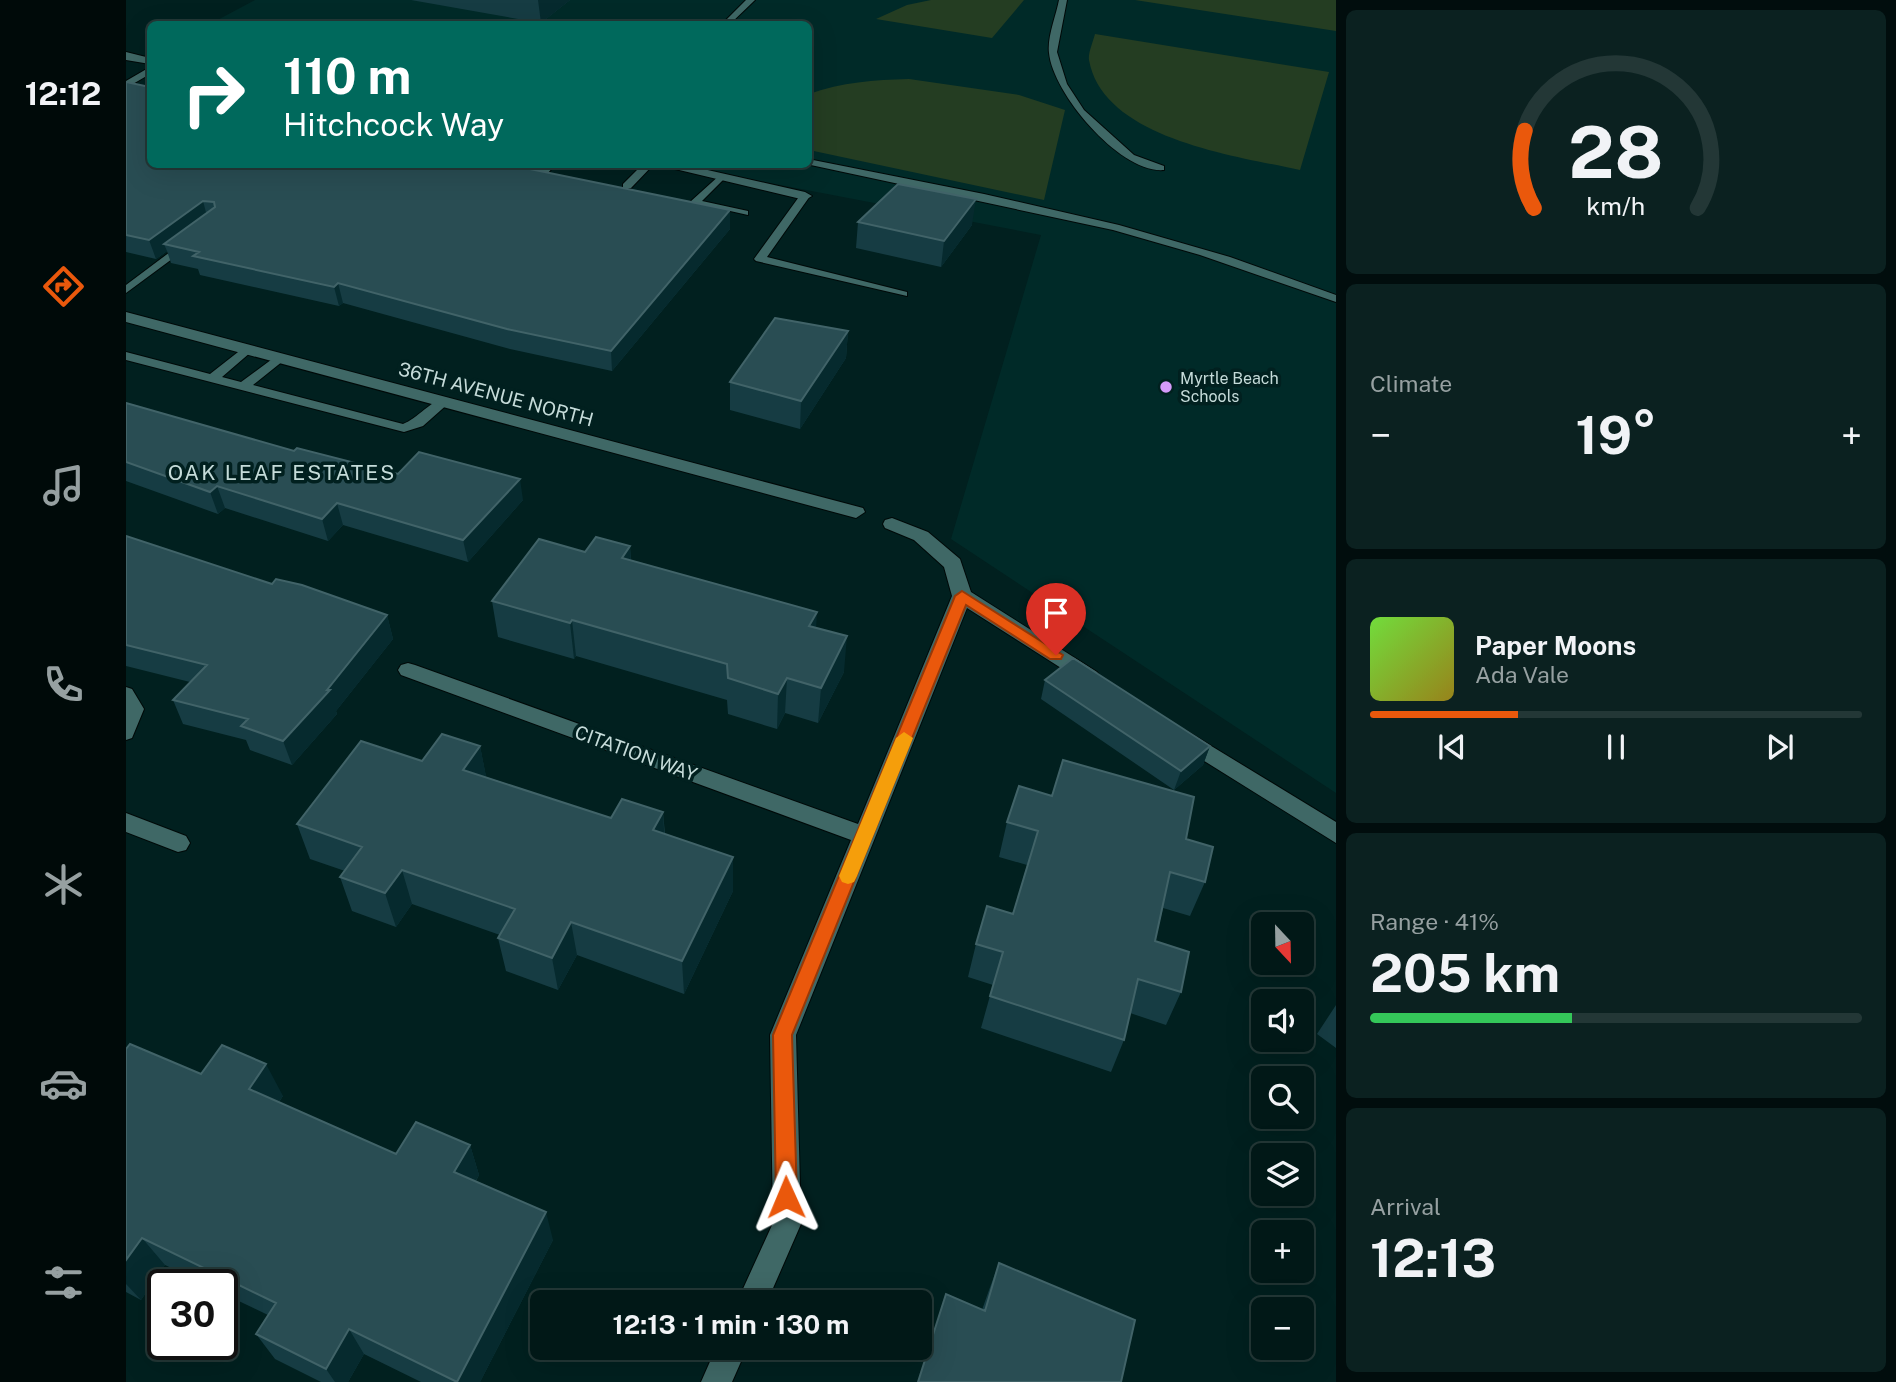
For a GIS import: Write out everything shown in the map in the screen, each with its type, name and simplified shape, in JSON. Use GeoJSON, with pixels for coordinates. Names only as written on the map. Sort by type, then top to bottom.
{"type":"FeatureCollection","features":[{"type":"Feature","properties":{"kind":"street"},"geometry":{"type":"LineString","coordinates":[[126,56],[147,60]]}},
{"type":"Feature","properties":{"kind":"street"},"geometry":{"type":"LineString","coordinates":[[679,168],[805,196]]}},
{"type":"Feature","properties":{"kind":"street","name":"36TH AVENUE NORTH"},"geometry":{"type":"LineString","coordinates":[[126,317],[856,512]]}},
{"type":"Feature","properties":{"kind":"street"},"geometry":{"type":"LineString","coordinates":[[757,1290],[787,1224],[783,1035],[962,596],[953,564],[921,536],[892,524]]}},
{"type":"Feature","properties":{"kind":"street"},"geometry":{"type":"LineString","coordinates":[[962,596],[1102,685]]}},
{"type":"Feature","properties":{"kind":"street","name":"CITATION WAY"},"geometry":{"type":"LineString","coordinates":[[408,670],[864,836]]}},
{"type":"Feature","properties":{"kind":"street"},"geometry":{"type":"LineString","coordinates":[[1172,730],[1336,834]]}},
{"type":"Feature","properties":{"kind":"street"},"geometry":{"type":"LineString","coordinates":[[126,822],[178,843]]}},
{"type":"Feature","properties":{"kind":"street"},"geometry":{"type":"LineString","coordinates":[[716,1382],[726,1360]]}},
{"type":"Feature","properties":{"kind":"lane"},"geometry":{"type":"LineString","coordinates":[[729,21],[751,0]]}},
{"type":"Feature","properties":{"kind":"lane"},"geometry":{"type":"LineString","coordinates":[[1062,0],[1054,52],[1062,84],[1081,112],[1130,157],[1160,168]]}},
{"type":"Feature","properties":{"kind":"lane"},"geometry":{"type":"LineString","coordinates":[[126,85],[147,72]]}},
{"type":"Feature","properties":{"kind":"lane"},"geometry":{"type":"LineString","coordinates":[[812,163],[1042,211],[1157,239],[1267,273],[1336,299]]}},
{"type":"Feature","properties":{"kind":"lane"},"geometry":{"type":"LineString","coordinates":[[542,173],[547,168]]}},
{"type":"Feature","properties":{"kind":"lane"},"geometry":{"type":"LineString","coordinates":[[627,186],[645,168]]}},
{"type":"Feature","properties":{"kind":"lane"},"geometry":{"type":"LineString","coordinates":[[721,177],[695,202],[744,213]]}},
{"type":"Feature","properties":{"kind":"lane"},"geometry":{"type":"LineString","coordinates":[[805,196],[760,259],[903,294]]}},
{"type":"Feature","properties":{"kind":"lane"},"geometry":{"type":"LineString","coordinates":[[126,290],[192,241]]}},
{"type":"Feature","properties":{"kind":"lane"},"geometry":{"type":"LineString","coordinates":[[213,378],[247,349]]}},
{"type":"Feature","properties":{"kind":"lane"},"geometry":{"type":"LineString","coordinates":[[126,356],[404,428],[418,422],[444,402]]}},
{"type":"Feature","properties":{"kind":"lane"},"geometry":{"type":"LineString","coordinates":[[244,386],[279,358]]}},
{"type":"Feature","properties":{"kind":"lane"},"geometry":{"type":"LineString","coordinates":[[126,693],[136,709],[126,734]]}},
{"type":"Feature","properties":{"kind":"shaded area","name":"Myrtle Beach Schools"},"geometry":{"type":"Polygon","coordinates":[[[255,0],[1336,0],[1336,793],[951,539],[1041,235],[692,168],[812,168],[812,21],[216,21],[255,0]]]}},
{"type":"Feature","properties":{"kind":"shaded area"},"geometry":{"type":"Polygon","coordinates":[[[931,0],[1024,0],[992,38],[876,19],[907,5],[931,0]]]}},
{"type":"Feature","properties":{"kind":"shaded area"},"geometry":{"type":"Polygon","coordinates":[[[1135,0],[1336,0],[1336,31],[1135,0]]]}},
{"type":"Feature","properties":{"kind":"shaded area"},"geometry":{"type":"Polygon","coordinates":[[[1095,34],[1329,72],[1300,170],[1209,150],[1176,139],[1145,126],[1119,109],[1099,87],[1089,60],[1095,34]]]}},
{"type":"Feature","properties":{"kind":"shaded area"},"geometry":{"type":"Polygon","coordinates":[[[909,79],[1019,95],[1065,110],[1044,200],[812,151],[812,93],[858,82],[909,79]]]}},
{"type":"Feature","properties":{"kind":"building"},"geometry":{"type":"Polygon","coordinates":[[[126,82],[147,86],[147,168],[525,168],[730,210],[611,351],[507,329],[338,283],[334,287],[193,256],[199,252],[164,244],[215,207],[214,202],[203,201],[149,240],[126,235],[126,82]]]}},
{"type":"Feature","properties":{"kind":"building"},"geometry":{"type":"Polygon","coordinates":[[[898,184],[976,199],[944,241],[858,222],[898,184]]]}},
{"type":"Feature","properties":{"kind":"building"},"geometry":{"type":"Polygon","coordinates":[[[775,318],[848,331],[801,401],[730,382],[775,318]]]}},
{"type":"Feature","properties":{"kind":"building"},"geometry":{"type":"Polygon","coordinates":[[[126,403],[294,451],[297,448],[398,474],[419,452],[520,479],[463,540],[337,503],[322,519],[217,486],[210,492],[126,462],[126,403]]]}},
{"type":"Feature","properties":{"kind":"building"},"geometry":{"type":"Polygon","coordinates":[[[126,536],[272,584],[276,579],[302,585],[387,615],[327,690],[330,690],[283,741],[241,726],[248,719],[173,700],[207,665],[126,645],[126,536]]]}},
{"type":"Feature","properties":{"kind":"building"},"geometry":{"type":"Polygon","coordinates":[[[596,537],[630,546],[622,558],[817,612],[809,626],[847,636],[821,688],[787,678],[778,694],[728,678],[727,664],[572,620],[570,623],[492,601],[539,539],[585,552],[596,537]]]}},
{"type":"Feature","properties":{"kind":"building"},"geometry":{"type":"Polygon","coordinates":[[[1073,658],[1210,746],[1181,771],[1045,680],[1073,658]]]}},
{"type":"Feature","properties":{"kind":"building"},"geometry":{"type":"Polygon","coordinates":[[[442,734],[480,746],[463,770],[611,818],[622,799],[663,812],[653,830],[733,857],[682,961],[571,922],[552,958],[498,938],[515,909],[402,870],[385,893],[340,877],[362,847],[297,824],[361,741],[422,761],[442,734]]]}},
{"type":"Feature","properties":{"kind":"building"},"geometry":{"type":"Polygon","coordinates":[[[1063,760],[1194,797],[1186,839],[1213,847],[1205,882],[1170,872],[1155,941],[1189,952],[1181,992],[1138,979],[1124,1040],[990,996],[1003,952],[976,944],[987,906],[1013,914],[1038,831],[1007,822],[1019,786],[1052,796],[1063,760]]]}},
{"type":"Feature","properties":{"kind":"building"},"geometry":{"type":"Polygon","coordinates":[[[130,1044],[201,1074],[222,1045],[266,1064],[249,1089],[396,1154],[416,1122],[470,1145],[454,1172],[546,1212],[457,1382],[349,1329],[326,1369],[256,1334],[276,1303],[238,1285],[238,1269],[206,1269],[142,1238],[126,1260],[126,1049],[130,1044]]]}},
{"type":"Feature","properties":{"kind":"building"},"geometry":{"type":"Polygon","coordinates":[[[999,1263],[1135,1320],[1121,1382],[918,1382],[925,1360],[932,1360],[932,1338],[946,1294],[985,1311],[999,1263]]]}},
{"type":"Feature","properties":{"kind":"slow traffic"},"geometry":{"type":"LineString","coordinates":[[848,876],[904,738]]}},
{"type":"Feature","properties":{"kind":"place","name":"Myrtle Beach Schools"},"geometry":{"type":"Point","coordinates":[1166,387]}},
{"type":"Feature","properties":{"kind":"district","name":"OAK LEAF ESTATES"},"geometry":{"type":"Point","coordinates":[282,472]}},
{"type":"Feature","properties":{"kind":"route"},"geometry":{"type":"LineString","coordinates":[[786,1197],[783,1035],[962,596],[1056,655]]}}]}
